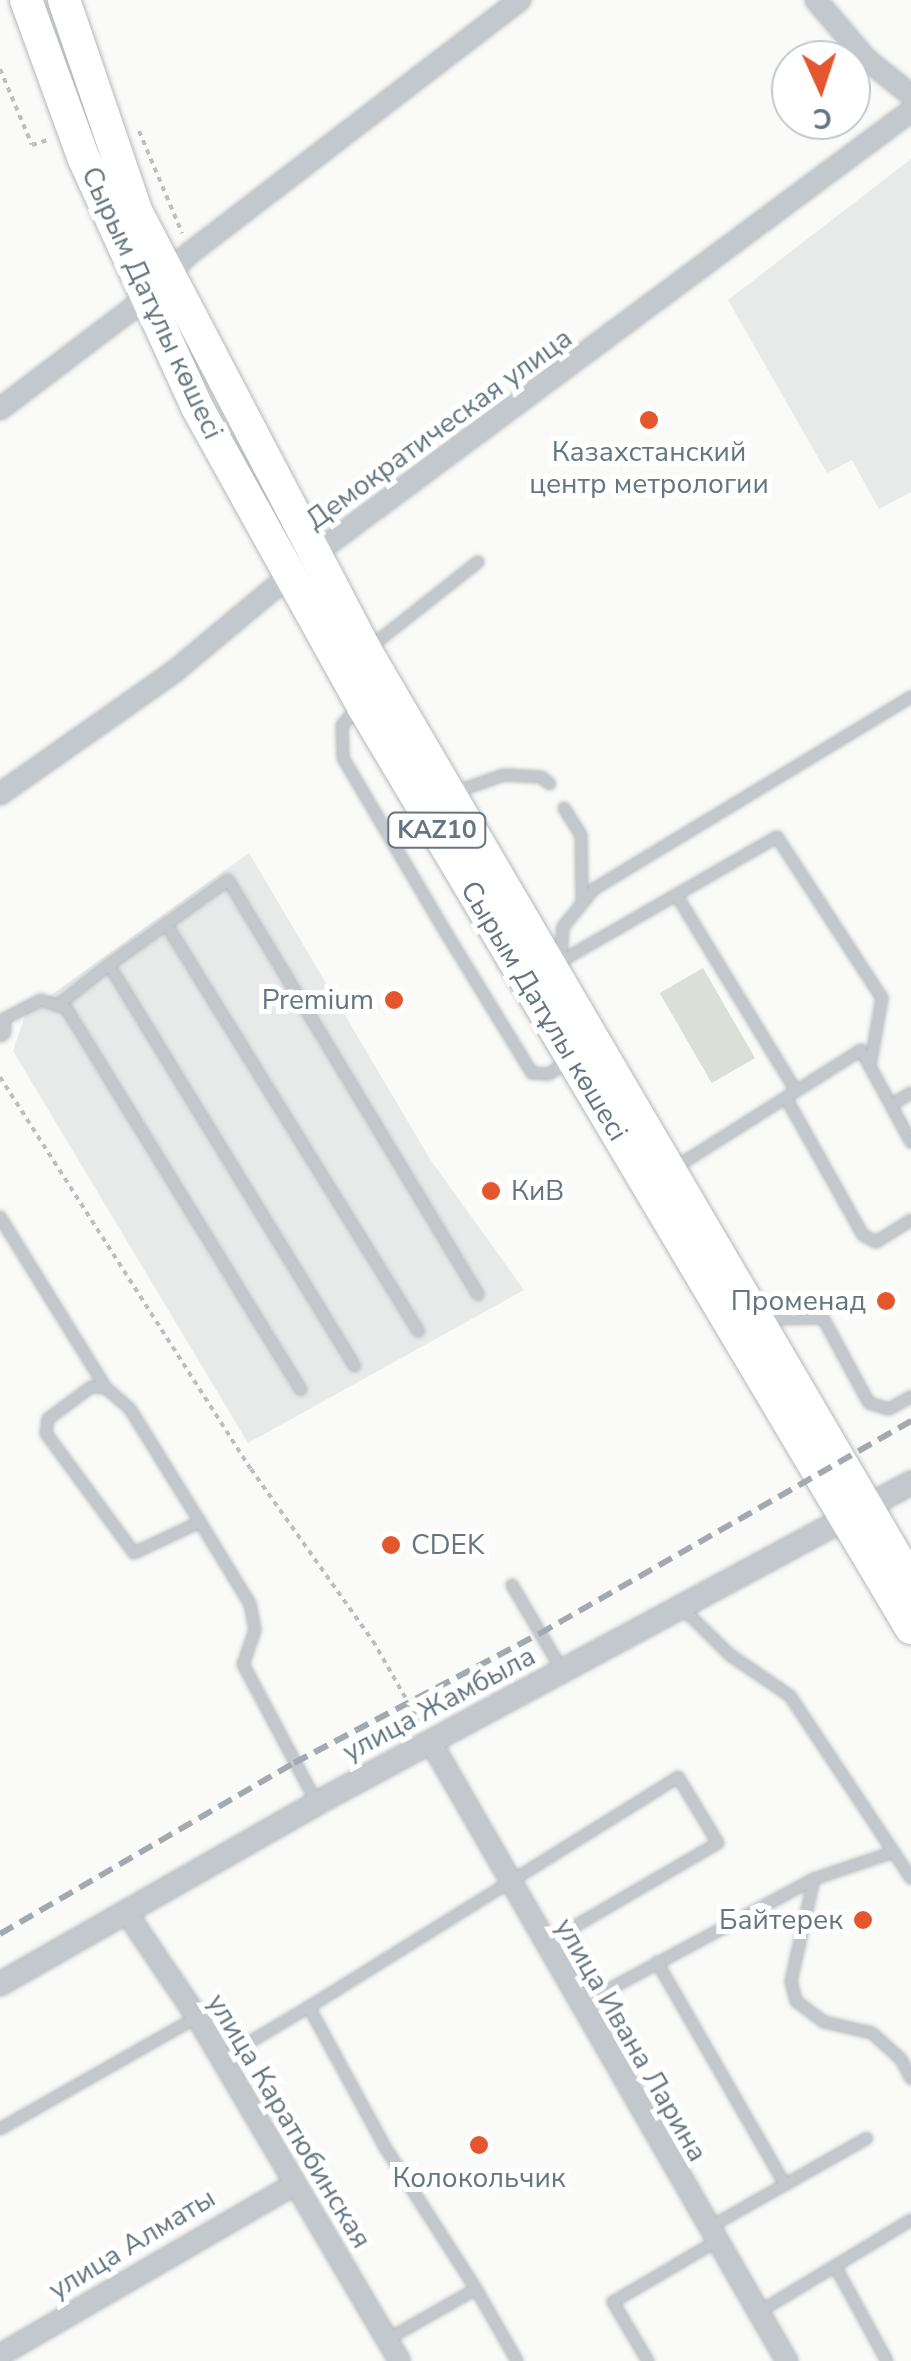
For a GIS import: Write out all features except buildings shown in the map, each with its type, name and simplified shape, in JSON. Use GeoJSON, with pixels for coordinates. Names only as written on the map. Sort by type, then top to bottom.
{"type":"FeatureCollection","features":[{"type":"Feature","properties":{"kind":"highway","name":"Сырым Датұлы көшесі"},"geometry":{"type":"LineString","coordinates":[[26,0],[316,553],[354,660],[362,705],[573,1058],[853,1511],[911,1582]]}},
{"type":"Feature","properties":{"kind":"highway","name":"Сырым Датұлы көшесі"},"geometry":{"type":"LineString","coordinates":[[64,0],[137,213],[167,275],[290,577],[452,793],[556,964],[755,1320],[911,1628]]}},
{"type":"Feature","properties":{"kind":"street"},"geometry":{"type":"LineString","coordinates":[[0,410],[520,0]]}},
{"type":"Feature","properties":{"kind":"street"},"geometry":{"type":"LineString","coordinates":[[816,0],[866,58],[911,95]]}},
{"type":"Feature","properties":{"kind":"street","name":"Демократическая улица"},"geometry":{"type":"LineString","coordinates":[[0,794],[175,671],[316,553],[911,111]]}},
{"type":"Feature","properties":{"kind":"street","name":"улица Жамбыла"},"geometry":{"type":"LineString","coordinates":[[0,1984],[317,1802],[432,1744],[853,1511],[911,1483]]}},
{"type":"Feature","properties":{"kind":"street","name":"улица Ивана Ларина"},"geometry":{"type":"LineString","coordinates":[[432,1744],[506,1882],[787,2361]]}},
{"type":"Feature","properties":{"kind":"street","name":"улица Каратюбинская"},"geometry":{"type":"LineString","coordinates":[[126,1912],[197,2017],[400,2361]]}},
{"type":"Feature","properties":{"kind":"street","name":"улица Алматы"},"geometry":{"type":"LineString","coordinates":[[0,2355],[295,2184]]}},
{"type":"Feature","properties":{"kind":"lane"},"geometry":{"type":"LineString","coordinates":[[354,660],[478,562]]}},
{"type":"Feature","properties":{"kind":"lane"},"geometry":{"type":"LineString","coordinates":[[556,964],[563,927],[582,899],[911,697]]}},
{"type":"Feature","properties":{"kind":"lane"},"geometry":{"type":"LineString","coordinates":[[362,705],[342,725],[343,758],[448,936],[532,1073],[549,1074],[573,1058]]}},
{"type":"Feature","properties":{"kind":"lane"},"geometry":{"type":"LineString","coordinates":[[452,793],[504,775],[541,777],[550,784]]}},
{"type":"Feature","properties":{"kind":"lane"},"geometry":{"type":"LineString","coordinates":[[564,808],[581,835],[582,899]]}},
{"type":"Feature","properties":{"kind":"lane"},"geometry":{"type":"LineString","coordinates":[[556,964],[777,837],[882,998],[870,1066]]}},
{"type":"Feature","properties":{"kind":"lane"},"geometry":{"type":"LineString","coordinates":[[58,1006],[109,964],[228,880],[478,1295]]}},
{"type":"Feature","properties":{"kind":"lane"},"geometry":{"type":"LineString","coordinates":[[677,896],[796,1091]]}},
{"type":"Feature","properties":{"kind":"lane"},"geometry":{"type":"LineString","coordinates":[[166,924],[418,1330]]}},
{"type":"Feature","properties":{"kind":"lane"},"geometry":{"type":"LineString","coordinates":[[109,964],[355,1366]]}},
{"type":"Feature","properties":{"kind":"lane"},"geometry":{"type":"LineString","coordinates":[[0,1027],[41,1000],[66,1008],[301,1390]]}},
{"type":"Feature","properties":{"kind":"lane"},"geometry":{"type":"LineString","coordinates":[[671,1170],[861,1050],[911,1142]]}},
{"type":"Feature","properties":{"kind":"lane"},"geometry":{"type":"LineString","coordinates":[[891,1105],[911,1093]]}},
{"type":"Feature","properties":{"kind":"lane"},"geometry":{"type":"LineString","coordinates":[[786,1098],[863,1235],[876,1242],[911,1220]]}},
{"type":"Feature","properties":{"kind":"lane"},"geometry":{"type":"LineString","coordinates":[[0,1216],[106,1388],[130,1409],[255,1617],[243,1664],[317,1802]]}},
{"type":"Feature","properties":{"kind":"lane"},"geometry":{"type":"LineString","coordinates":[[755,1320],[823,1318],[869,1403],[890,1410],[911,1397]]}},
{"type":"Feature","properties":{"kind":"lane"},"geometry":{"type":"LineString","coordinates":[[106,1388],[91,1387],[48,1419],[47,1427],[88,1493],[139,1555],[200,1522]]}},
{"type":"Feature","properties":{"kind":"lane"},"geometry":{"type":"LineString","coordinates":[[512,1584],[563,1672]]}},
{"type":"Feature","properties":{"kind":"lane"},"geometry":{"type":"LineString","coordinates":[[680,1606],[730,1655],[790,1696],[911,1878]]}},
{"type":"Feature","properties":{"kind":"lane"},"geometry":{"type":"LineString","coordinates":[[221,2059],[678,1777],[718,1842],[570,1929]]}},
{"type":"Feature","properties":{"kind":"lane"},"geometry":{"type":"LineString","coordinates":[[579,2006],[814,1880],[894,1852]]}},
{"type":"Feature","properties":{"kind":"lane"},"geometry":{"type":"LineString","coordinates":[[814,1880],[791,1981],[796,2001],[824,2022],[872,2033],[901,2059],[911,2079]]}},
{"type":"Feature","properties":{"kind":"lane"},"geometry":{"type":"LineString","coordinates":[[657,1962],[784,2185]]}},
{"type":"Feature","properties":{"kind":"lane"},"geometry":{"type":"LineString","coordinates":[[309,2008],[386,2150],[518,2361]]}},
{"type":"Feature","properties":{"kind":"lane"},"geometry":{"type":"LineString","coordinates":[[0,2129],[197,2017]]}},
{"type":"Feature","properties":{"kind":"lane"},"geometry":{"type":"LineString","coordinates":[[648,2361],[613,2302],[784,2185],[866,2138]]}},
{"type":"Feature","properties":{"kind":"lane"},"geometry":{"type":"LineString","coordinates":[[760,2312],[911,2220]]}},
{"type":"Feature","properties":{"kind":"lane"},"geometry":{"type":"LineString","coordinates":[[835,2266],[887,2361]]}},
{"type":"Feature","properties":{"kind":"lane"},"geometry":{"type":"LineString","coordinates":[[387,2339],[476,2289]]}},
{"type":"Feature","properties":{"kind":"path"},"geometry":{"type":"LineString","coordinates":[[136,126],[167,275]]}},
{"type":"Feature","properties":{"kind":"path"},"geometry":{"type":"LineString","coordinates":[[0,1077],[252,1468],[373,1641],[432,1744]]}},
{"type":"Feature","properties":{"kind":"shaded area"},"geometry":{"type":"Polygon","coordinates":[[[911,159],[911,492],[879,509],[852,460],[827,473],[728,300],[911,159]]]}},
{"type":"Feature","properties":{"kind":"shaded area"},"geometry":{"type":"Polygon","coordinates":[[[249,853],[430,1159],[524,1290],[248,1443],[13,1051],[26,1013],[249,853]]]}},
{"type":"Feature","properties":{"kind":"shaded area"},"geometry":{"type":"Polygon","coordinates":[[[703,968],[755,1058],[712,1083],[660,993],[703,968]]]}},
{"type":"Feature","properties":{"kind":"railway"},"geometry":{"type":"LineString","coordinates":[[0,1934],[294,1763],[539,1634],[911,1421]]}},
{"type":"Feature","properties":{"kind":"place","name":"Казахстанский центр метрологии"},"geometry":{"type":"Point","coordinates":[649,420]}},
{"type":"Feature","properties":{"kind":"place","name":"Premium"},"geometry":{"type":"Point","coordinates":[394,1000]}},
{"type":"Feature","properties":{"kind":"place","name":"КиВ"},"geometry":{"type":"Point","coordinates":[491,1191]}},
{"type":"Feature","properties":{"kind":"place","name":"Променад"},"geometry":{"type":"Point","coordinates":[886,1301]}},
{"type":"Feature","properties":{"kind":"place","name":"CDEK"},"geometry":{"type":"Point","coordinates":[391,1545]}},
{"type":"Feature","properties":{"kind":"place","name":"Байтерек"},"geometry":{"type":"Point","coordinates":[863,1920]}},
{"type":"Feature","properties":{"kind":"place","name":"Колокольчик"},"geometry":{"type":"Point","coordinates":[479,2145]}}]}
